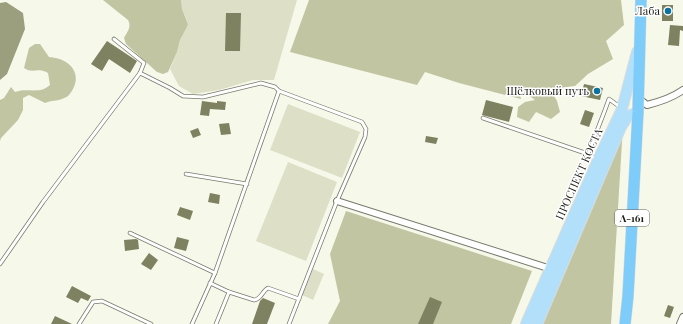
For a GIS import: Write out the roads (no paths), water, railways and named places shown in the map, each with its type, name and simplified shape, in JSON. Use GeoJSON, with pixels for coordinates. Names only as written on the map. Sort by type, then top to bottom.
{"type":"FeatureCollection","features":[{"type":"Feature","properties":{"kind":"highway","name":"А-161"},"geometry":{"type":"LineString","coordinates":[[625,324],[628,296],[638,112],[641,0]]}},
{"type":"Feature","properties":{"kind":"main road","name":"ПРОСПЕКТ КОСТА"},"geometry":{"type":"LineString","coordinates":[[537,324],[622,109],[635,62],[640,30]]}},
{"type":"Feature","properties":{"kind":"main road"},"geometry":{"type":"LineString","coordinates":[[622,109],[638,98]]}},
{"type":"Feature","properties":{"kind":"main road","name":"ПРОСПЕКТ КОСТА"},"geometry":{"type":"LineString","coordinates":[[526,324],[602,161],[628,116],[638,112]]}},
{"type":"Feature","properties":{"kind":"street"},"geometry":{"type":"LineString","coordinates":[[638,98],[647,105],[670,98],[683,90]]}},
{"type":"Feature","properties":{"kind":"street"},"geometry":{"type":"LineString","coordinates":[[337,201],[551,269]]}},
{"type":"Feature","properties":{"kind":"street"},"geometry":{"type":"LineString","coordinates":[[680,324],[683,317]]}},
{"type":"Feature","properties":{"kind":"lane"},"geometry":{"type":"LineString","coordinates":[[0,264],[43,202],[140,73],[144,63],[114,39]]}},
{"type":"Feature","properties":{"kind":"lane"},"geometry":{"type":"LineString","coordinates":[[140,73],[183,96],[203,97],[261,83],[275,87],[279,91],[362,122],[366,129],[365,137],[337,201],[289,324]]}},
{"type":"Feature","properties":{"kind":"lane"},"geometry":{"type":"LineString","coordinates":[[192,324],[215,273],[279,91]]}},
{"type":"Feature","properties":{"kind":"lane"},"geometry":{"type":"LineString","coordinates":[[588,154],[606,110],[610,95]]}},
{"type":"Feature","properties":{"kind":"lane"},"geometry":{"type":"LineString","coordinates":[[608,99],[622,109]]}},
{"type":"Feature","properties":{"kind":"lane"},"geometry":{"type":"LineString","coordinates":[[482,118],[588,154],[602,161]]}},
{"type":"Feature","properties":{"kind":"lane"},"geometry":{"type":"LineString","coordinates":[[186,174],[247,184]]}},
{"type":"Feature","properties":{"kind":"lane"},"geometry":{"type":"LineString","coordinates":[[130,233],[215,273]]}},
{"type":"Feature","properties":{"kind":"lane"},"geometry":{"type":"LineString","coordinates":[[210,283],[229,292],[256,300],[260,298],[264,290],[268,288],[299,298]]}},
{"type":"Feature","properties":{"kind":"lane"},"geometry":{"type":"LineString","coordinates":[[216,324],[229,292]]}},
{"type":"Feature","properties":{"kind":"lane"},"geometry":{"type":"LineString","coordinates":[[79,324],[93,302],[102,301],[151,324]]}},
{"type":"Feature","properties":{"kind":"place","name":"Лаба"},"geometry":{"type":"Point","coordinates":[668,11]}},
{"type":"Feature","properties":{"kind":"place","name":"Шёлковый путь"},"geometry":{"type":"Point","coordinates":[597,91]}}]}
